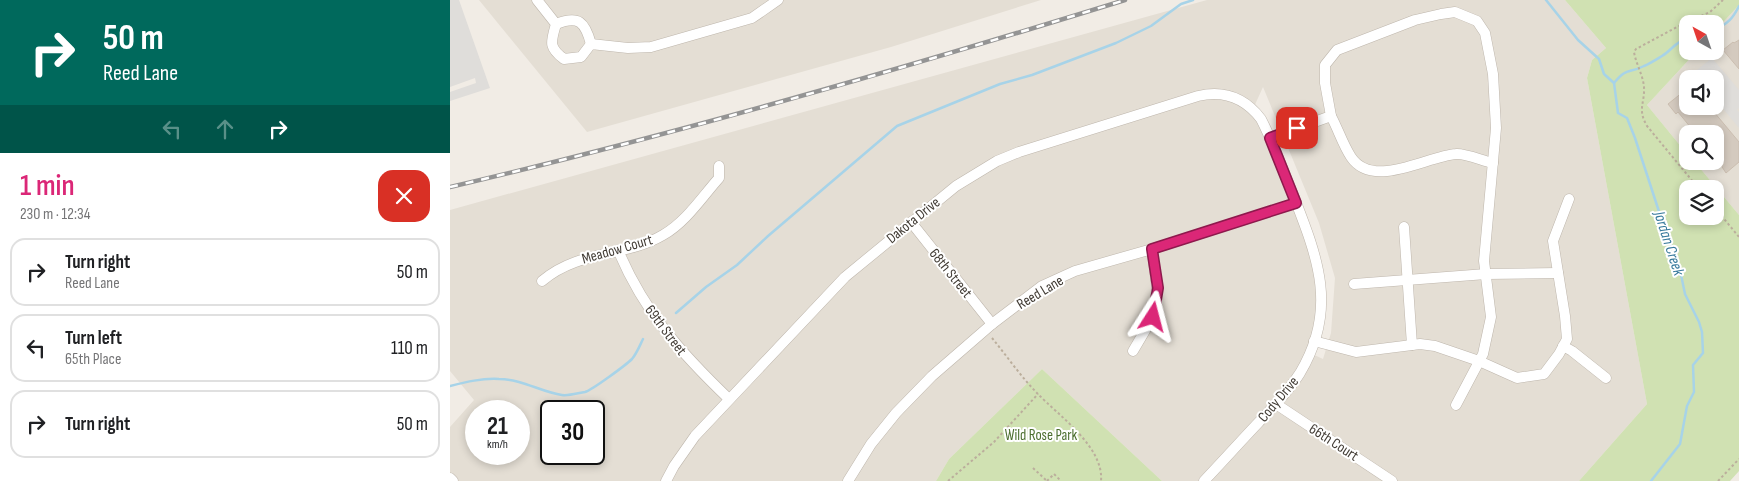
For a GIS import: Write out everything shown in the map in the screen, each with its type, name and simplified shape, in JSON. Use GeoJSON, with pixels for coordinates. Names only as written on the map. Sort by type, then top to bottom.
{"type":"FeatureCollection","features":[{"type":"Feature","properties":{"kind":"street"},"geometry":{"type":"LineString","coordinates":[[537,0],[556,24]]}},
{"type":"Feature","properties":{"kind":"street"},"geometry":{"type":"LineString","coordinates":[[591,44],[628,48],[651,47],[742,22],[763,12],[776,0]]}},
{"type":"Feature","properties":{"kind":"street"},"geometry":{"type":"LineString","coordinates":[[1456,405],[1483,354],[1491,317],[1484,261],[1493,164],[1496,128],[1493,74],[1485,33],[1477,21],[1455,12],[1415,20],[1337,50],[1325,65],[1325,83],[1331,116],[1352,158],[1360,166],[1372,171],[1386,171],[1402,169],[1457,154],[1493,164]]}},
{"type":"Feature","properties":{"kind":"street"},"geometry":{"type":"LineString","coordinates":[[556,24],[567,20],[577,20],[587,29],[591,44]]}},
{"type":"Feature","properties":{"kind":"street"},"geometry":{"type":"LineString","coordinates":[[556,24],[551,43],[555,52],[564,59],[581,57],[591,44]]}},
{"type":"Feature","properties":{"kind":"street","name":"Dakota Drive"},"geometry":{"type":"LineString","coordinates":[[666,481],[684,450],[844,277],[952,189],[976,172],[1019,152],[1201,95],[1223,94],[1244,102]]}},
{"type":"Feature","properties":{"kind":"street","name":"Cody Drive"},"geometry":{"type":"LineString","coordinates":[[1204,481],[1276,404],[1300,373],[1314,341],[1320,316],[1320,278],[1311,241],[1261,118],[1244,102]]}},
{"type":"Feature","properties":{"kind":"street"},"geometry":{"type":"LineString","coordinates":[[1270,138],[1331,116]]}},
{"type":"Feature","properties":{"kind":"street","name":"Meadow Court"},"geometry":{"type":"LineString","coordinates":[[542,281],[573,262],[653,240],[676,226],[719,178],[719,166]]}},
{"type":"Feature","properties":{"kind":"street"},"geometry":{"type":"LineString","coordinates":[[1314,341],[1356,352],[1412,345],[1435,346],[1479,361],[1517,378],[1544,374],[1560,354],[1567,339],[1553,241],[1569,199]]}},
{"type":"Feature","properties":{"kind":"street","name":"Reed Lane"},"geometry":{"type":"LineString","coordinates":[[848,481],[871,444],[896,413],[932,376],[992,324],[1042,286],[1075,271],[1152,249],[1296,203]]}},
{"type":"Feature","properties":{"kind":"street","name":"68th Street"},"geometry":{"type":"LineString","coordinates":[[911,222],[992,324]]}},
{"type":"Feature","properties":{"kind":"street"},"geometry":{"type":"LineString","coordinates":[[1404,227],[1412,345]]}},
{"type":"Feature","properties":{"kind":"street"},"geometry":{"type":"LineString","coordinates":[[1133,351],[1153,317],[1158,288],[1152,249]]}},
{"type":"Feature","properties":{"kind":"street","name":"69th Street"},"geometry":{"type":"LineString","coordinates":[[618,250],[634,283],[669,337],[729,400]]}},
{"type":"Feature","properties":{"kind":"street"},"geometry":{"type":"LineString","coordinates":[[1354,284],[1486,274],[1558,273]]}},
{"type":"Feature","properties":{"kind":"street"},"geometry":{"type":"LineString","coordinates":[[1563,346],[1606,378]]}},
{"type":"Feature","properties":{"kind":"street","name":"66th Court"},"geometry":{"type":"LineString","coordinates":[[1276,404],[1392,481]]}},
{"type":"Feature","properties":{"kind":"street"},"geometry":{"type":"LineString","coordinates":[[450,478],[453,481]]}},
{"type":"Feature","properties":{"kind":"path"},"geometry":{"type":"LineString","coordinates":[[1692,180],[1643,119],[1641,112],[1644,87],[1634,52],[1636,49],[1677,27],[1710,12],[1723,0]]}},
{"type":"Feature","properties":{"kind":"path"},"geometry":{"type":"LineString","coordinates":[[1724,219],[1739,237]]}},
{"type":"Feature","properties":{"kind":"path"},"geometry":{"type":"LineString","coordinates":[[990,336],[1038,394],[1076,431],[1096,456],[1101,466],[1101,481]]}},
{"type":"Feature","properties":{"kind":"path"},"geometry":{"type":"LineString","coordinates":[[948,481],[994,442],[1038,394]]}},
{"type":"Feature","properties":{"kind":"path"},"geometry":{"type":"LineString","coordinates":[[1718,481],[1739,459]]}},
{"type":"Feature","properties":{"kind":"path"},"geometry":{"type":"LineString","coordinates":[[1033,468],[1047,481],[1054,474],[1061,481]]}},
{"type":"Feature","properties":{"kind":"shaded area"},"geometry":{"type":"Polygon","coordinates":[[[450,0],[459,0],[490,88],[450,101],[450,92],[476,83],[475,78],[450,87],[450,0]]]}},
{"type":"Feature","properties":{"kind":"shaded area"},"geometry":{"type":"Polygon","coordinates":[[[479,0],[1041,0],[891,47],[587,132],[479,0]]]}},
{"type":"Feature","properties":{"kind":"shaded area"},"geometry":{"type":"Polygon","coordinates":[[[1207,0],[1565,0],[1606,48],[1592,60],[1587,78],[1647,404],[1579,481],[1162,481],[1042,369],[949,459],[936,481],[450,481],[450,427],[465,410],[465,465],[530,465],[530,400],[474,400],[450,371],[450,210],[1207,0]],[[1263,87],[1253,109],[1261,119],[1320,278],[1314,341],[1310,353],[1323,359],[1331,333],[1335,278],[1319,223],[1263,87]]]}},
{"type":"Feature","properties":{"kind":"shaded area"},"geometry":{"type":"Polygon","coordinates":[[[1739,5],[1739,215],[1724,197],[1724,180],[1710,180],[1702,170],[1724,170],[1724,125],[1679,125],[1679,144],[1647,105],[1679,70],[1679,115],[1724,115],[1724,70],[1679,70],[1689,60],[1724,60],[1724,21],[1739,5]]]}},
{"type":"Feature","properties":{"kind":"shaded area"},"geometry":{"type":"Polygon","coordinates":[[[1709,60],[1714,60],[1722,70],[1697,70],[1709,60]]]}},
{"type":"Feature","properties":{"kind":"shaded area"},"geometry":{"type":"Polygon","coordinates":[[[1724,72],[1739,90],[1739,108],[1737,110],[1739,112],[1739,128],[1724,110],[1724,72]]]}},
{"type":"Feature","properties":{"kind":"green space"},"geometry":{"type":"Polygon","coordinates":[[[1565,0],[1739,0],[1739,5],[1724,21],[1724,15],[1679,15],[1679,60],[1689,60],[1647,105],[1679,144],[1679,170],[1702,170],[1710,180],[1679,180],[1679,225],[1724,225],[1724,197],[1739,215],[1739,471],[1730,481],[1579,481],[1647,404],[1587,78],[1592,60],[1606,48],[1565,0]]]}},
{"type":"Feature","properties":{"kind":"green space","name":"Wild Rose Park"},"geometry":{"type":"Polygon","coordinates":[[[1042,369],[1162,481],[936,481],[949,459],[1042,369]]]}},
{"type":"Feature","properties":{"kind":"building"},"geometry":{"type":"Polygon","coordinates":[[[1739,40],[1739,69],[1724,51],[1724,49],[1739,40]]]}},
{"type":"Feature","properties":{"kind":"building"},"geometry":{"type":"Polygon","coordinates":[[[1679,95],[1679,113],[1676,114],[1668,104],[1679,95]]]}},
{"type":"Feature","properties":{"kind":"building"},"geometry":{"type":"Polygon","coordinates":[[[1680,115],[1716,115],[1739,142],[1739,162],[1726,173],[1724,170],[1724,125],[1689,125],[1680,115]]]}},
{"type":"Feature","properties":{"kind":"waterway"},"geometry":{"type":"LineString","coordinates":[[676,313],[706,287],[737,265],[768,236],[897,126],[1000,84],[1032,75],[1116,43],[1151,26],[1181,4],[1193,0]]}},
{"type":"Feature","properties":{"kind":"waterway"},"geometry":{"type":"LineString","coordinates":[[1546,0],[1578,40],[1599,59],[1604,74],[1614,83]]}},
{"type":"Feature","properties":{"kind":"waterway","name":"Jordan Creek"},"geometry":{"type":"LineString","coordinates":[[1724,24],[1735,14],[1739,6]]}},
{"type":"Feature","properties":{"kind":"waterway","name":"Jordan Creek"},"geometry":{"type":"LineString","coordinates":[[1651,481],[1680,444],[1687,406],[1694,392],[1693,365],[1703,353],[1702,332],[1685,294],[1679,265],[1667,236],[1635,138],[1627,118],[1618,113],[1614,83],[1625,73],[1651,63],[1679,42]]}},
{"type":"Feature","properties":{"kind":"waterway"},"geometry":{"type":"LineString","coordinates":[[450,386],[480,380],[499,379],[524,383],[562,395],[585,392],[609,377],[632,359],[643,339]]}},
{"type":"Feature","properties":{"kind":"railway"},"geometry":{"type":"LineString","coordinates":[[450,187],[535,167],[789,100],[1125,0]]}},
{"type":"Feature","properties":{"kind":"route"},"geometry":{"type":"LineString","coordinates":[[1153,317],[1158,288],[1152,249],[1296,203],[1270,138],[1297,128]]}}]}
